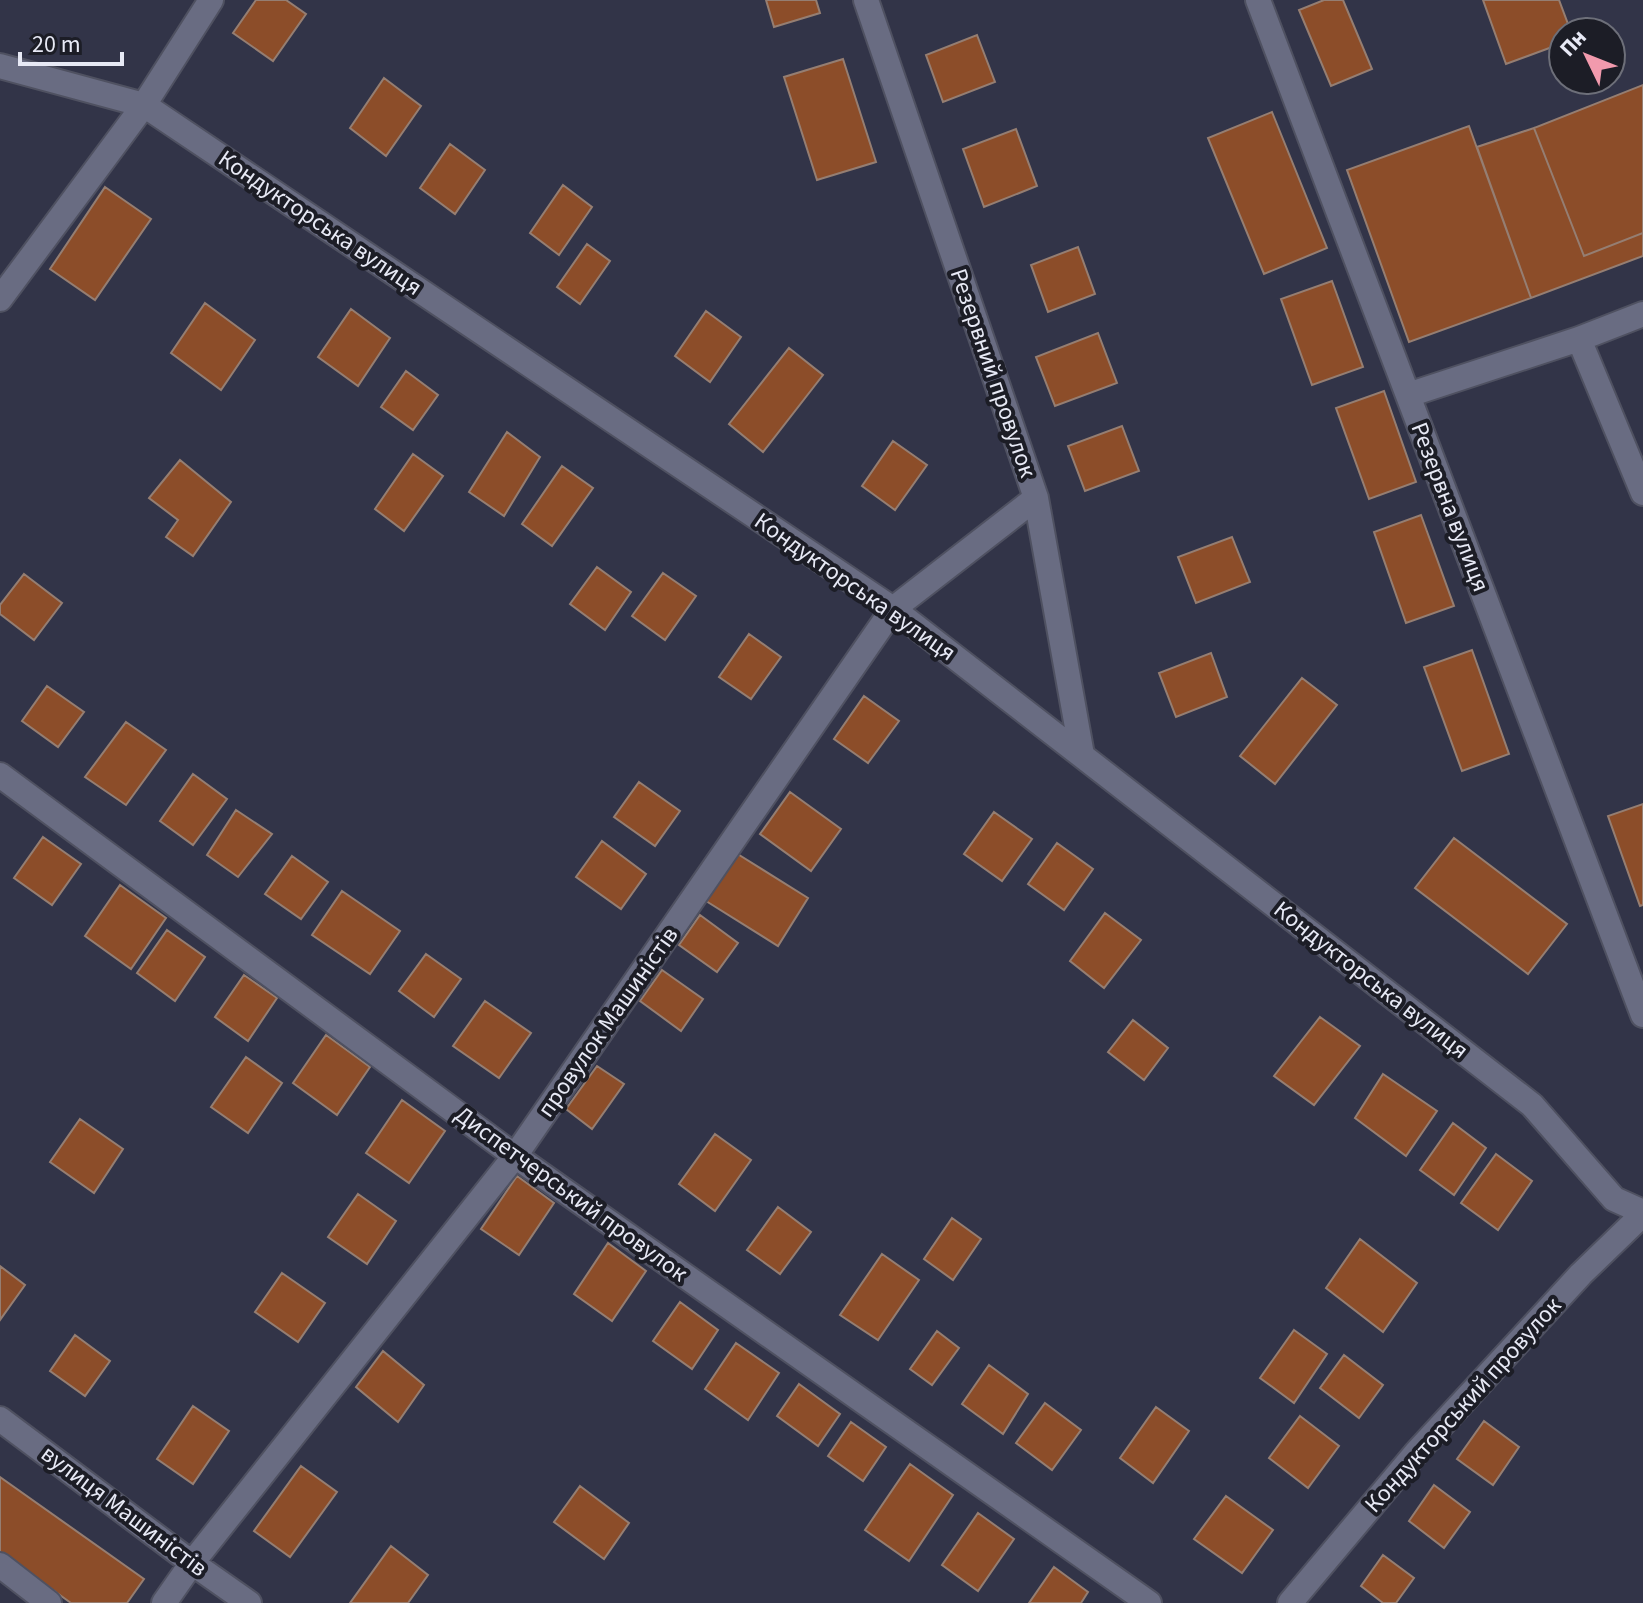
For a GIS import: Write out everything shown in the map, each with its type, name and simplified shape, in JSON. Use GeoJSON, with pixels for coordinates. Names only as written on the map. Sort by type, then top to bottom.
{"type":"FeatureCollection","features":[{"type":"Feature","properties":{"kind":"street"},"geometry":{"type":"LineString","coordinates":[[0,299],[144,105],[211,0]]}},
{"type":"Feature","properties":{"kind":"street","name":"Резервний провулок"},"geometry":{"type":"LineString","coordinates":[[866,0],[1036,498],[1082,755]]}},
{"type":"Feature","properties":{"kind":"street","name":"Резервна вулиця"},"geometry":{"type":"LineString","coordinates":[[1258,0],[1643,1015]]}},
{"type":"Feature","properties":{"kind":"street","name":"Кондукторська вулиця"},"geometry":{"type":"LineString","coordinates":[[0,66],[144,105],[893,609],[1532,1105],[1614,1199],[1643,1213]]}},
{"type":"Feature","properties":{"kind":"street"},"geometry":{"type":"LineString","coordinates":[[1408,395],[1579,339],[1643,314]]}},
{"type":"Feature","properties":{"kind":"street"},"geometry":{"type":"LineString","coordinates":[[1579,339],[1643,493]]}},
{"type":"Feature","properties":{"kind":"street","name":"провулок Машиністів"},"geometry":{"type":"LineString","coordinates":[[164,1603],[192,1563],[515,1156],[893,609],[1036,498]]}},
{"type":"Feature","properties":{"kind":"street","name":"Диспетчерський провулок"},"geometry":{"type":"LineString","coordinates":[[0,775],[515,1156],[1149,1603]]}},
{"type":"Feature","properties":{"kind":"street","name":"Кондукторський провулок"},"geometry":{"type":"LineString","coordinates":[[1290,1603],[1416,1453],[1581,1274],[1643,1213]]}},
{"type":"Feature","properties":{"kind":"street","name":"вулиця Машиністів"},"geometry":{"type":"LineString","coordinates":[[0,1419],[249,1603]]}},
{"type":"Feature","properties":{"kind":"street"},"geometry":{"type":"LineString","coordinates":[[0,1565],[49,1603]]}},
{"type":"Feature","properties":{"kind":"building"},"geometry":{"type":"Polygon","coordinates":[[[256,0],[286,0],[306,14],[273,61],[233,33],[256,0]]]}},
{"type":"Feature","properties":{"kind":"building"},"geometry":{"type":"Polygon","coordinates":[[[766,0],[816,0],[820,13],[774,27],[766,0]]]}},
{"type":"Feature","properties":{"kind":"building"},"geometry":{"type":"Polygon","coordinates":[[[1324,0],[1343,0],[1372,69],[1331,86],[1299,10],[1324,0]]]}},
{"type":"Feature","properties":{"kind":"building"},"geometry":{"type":"Polygon","coordinates":[[[1483,0],[1559,0],[1565,16],[1547,16],[1547,49],[1506,64],[1483,0]]]}},
{"type":"Feature","properties":{"kind":"building"},"geometry":{"type":"Polygon","coordinates":[[[977,35],[995,82],[943,102],[926,55],[977,35]]]}},
{"type":"Feature","properties":{"kind":"building"},"geometry":{"type":"Polygon","coordinates":[[[843,59],[876,162],[817,180],[784,77],[843,59]]]}},
{"type":"Feature","properties":{"kind":"building"},"geometry":{"type":"Polygon","coordinates":[[[384,78],[421,106],[386,156],[350,128],[384,78]]]}},
{"type":"Feature","properties":{"kind":"building"},"geometry":{"type":"Polygon","coordinates":[[[1643,85],[1643,233],[1584,256],[1534,128],[1615,96],[1627,96],[1627,91],[1643,85]]]}},
{"type":"Feature","properties":{"kind":"building"},"geometry":{"type":"Polygon","coordinates":[[[1272,112],[1327,248],[1264,274],[1208,138],[1272,112]]]}},
{"type":"Feature","properties":{"kind":"building"},"geometry":{"type":"Polygon","coordinates":[[[1469,126],[1531,298],[1409,342],[1347,170],[1469,126]]]}},
{"type":"Feature","properties":{"kind":"building"},"geometry":{"type":"Polygon","coordinates":[[[1534,128],[1584,256],[1643,233],[1643,256],[1531,298],[1477,147],[1534,128]]]}},
{"type":"Feature","properties":{"kind":"building"},"geometry":{"type":"Polygon","coordinates":[[[1016,129],[1037,186],[984,207],[963,149],[1016,129]]]}},
{"type":"Feature","properties":{"kind":"building"},"geometry":{"type":"Polygon","coordinates":[[[450,144],[485,170],[455,214],[420,188],[450,144]]]}},
{"type":"Feature","properties":{"kind":"building"},"geometry":{"type":"Polygon","coordinates":[[[563,185],[592,207],[559,255],[530,233],[563,185]]]}},
{"type":"Feature","properties":{"kind":"building"},"geometry":{"type":"Polygon","coordinates":[[[105,187],[151,219],[95,300],[50,269],[105,187]]]}},
{"type":"Feature","properties":{"kind":"building"},"geometry":{"type":"Polygon","coordinates":[[[587,244],[610,261],[580,304],[557,287],[587,244]]]}},
{"type":"Feature","properties":{"kind":"building"},"geometry":{"type":"Polygon","coordinates":[[[1078,247],[1095,294],[1048,312],[1031,265],[1078,247]]]}},
{"type":"Feature","properties":{"kind":"building"},"geometry":{"type":"Polygon","coordinates":[[[1332,281],[1363,367],[1312,385],[1281,299],[1332,281]]]}},
{"type":"Feature","properties":{"kind":"building"},"geometry":{"type":"Polygon","coordinates":[[[205,303],[255,340],[221,390],[171,353],[205,303]]]}},
{"type":"Feature","properties":{"kind":"building"},"geometry":{"type":"Polygon","coordinates":[[[351,309],[390,338],[358,386],[318,357],[351,309]]]}},
{"type":"Feature","properties":{"kind":"building"},"geometry":{"type":"Polygon","coordinates":[[[706,311],[741,337],[710,382],[675,356],[706,311]]]}},
{"type":"Feature","properties":{"kind":"building"},"geometry":{"type":"Polygon","coordinates":[[[1098,333],[1117,383],[1055,406],[1036,357],[1098,333]]]}},
{"type":"Feature","properties":{"kind":"building"},"geometry":{"type":"Polygon","coordinates":[[[789,348],[823,375],[763,452],[729,424],[789,348]]]}},
{"type":"Feature","properties":{"kind":"building"},"geometry":{"type":"Polygon","coordinates":[[[406,371],[438,395],[413,430],[381,407],[406,371]]]}},
{"type":"Feature","properties":{"kind":"building"},"geometry":{"type":"Polygon","coordinates":[[[1384,391],[1416,482],[1369,499],[1336,408],[1384,391]]]}},
{"type":"Feature","properties":{"kind":"building"},"geometry":{"type":"Polygon","coordinates":[[[1122,426],[1139,471],[1085,491],[1068,446],[1122,426]]]}},
{"type":"Feature","properties":{"kind":"building"},"geometry":{"type":"Polygon","coordinates":[[[507,432],[540,457],[504,516],[469,492],[507,432]]]}},
{"type":"Feature","properties":{"kind":"building"},"geometry":{"type":"Polygon","coordinates":[[[893,441],[927,465],[895,510],[862,486],[893,441]]]}},
{"type":"Feature","properties":{"kind":"building"},"geometry":{"type":"Polygon","coordinates":[[[413,454],[443,476],[404,531],[375,509],[413,454]]]}},
{"type":"Feature","properties":{"kind":"building"},"geometry":{"type":"Polygon","coordinates":[[[180,460],[231,502],[193,556],[166,537],[178,520],[149,498],[180,460]]]}},
{"type":"Feature","properties":{"kind":"building"},"geometry":{"type":"Polygon","coordinates":[[[562,466],[593,488],[552,546],[522,524],[562,466]]]}},
{"type":"Feature","properties":{"kind":"building"},"geometry":{"type":"Polygon","coordinates":[[[1421,515],[1454,606],[1406,623],[1374,532],[1421,515]]]}},
{"type":"Feature","properties":{"kind":"building"},"geometry":{"type":"Polygon","coordinates":[[[1232,537],[1250,582],[1196,603],[1178,557],[1232,537]]]}},
{"type":"Feature","properties":{"kind":"building"},"geometry":{"type":"Polygon","coordinates":[[[597,567],[631,592],[605,630],[570,604],[597,567]]]}},
{"type":"Feature","properties":{"kind":"building"},"geometry":{"type":"Polygon","coordinates":[[[663,573],[696,596],[665,640],[632,616],[663,573]]]}},
{"type":"Feature","properties":{"kind":"building"},"geometry":{"type":"Polygon","coordinates":[[[24,574],[62,603],[34,640],[0,614],[0,605],[24,574]]]}},
{"type":"Feature","properties":{"kind":"building"},"geometry":{"type":"Polygon","coordinates":[[[749,634],[781,657],[751,699],[719,677],[749,634]]]}},
{"type":"Feature","properties":{"kind":"building"},"geometry":{"type":"Polygon","coordinates":[[[1472,650],[1509,754],[1462,771],[1424,667],[1472,650]]]}},
{"type":"Feature","properties":{"kind":"building"},"geometry":{"type":"Polygon","coordinates":[[[1211,653],[1227,697],[1176,717],[1159,673],[1211,653]]]}},
{"type":"Feature","properties":{"kind":"building"},"geometry":{"type":"Polygon","coordinates":[[[1302,678],[1337,705],[1275,784],[1240,756],[1302,678]]]}},
{"type":"Feature","properties":{"kind":"building"},"geometry":{"type":"Polygon","coordinates":[[[47,686],[84,712],[58,747],[22,721],[47,686]]]}},
{"type":"Feature","properties":{"kind":"building"},"geometry":{"type":"Polygon","coordinates":[[[864,696],[899,721],[868,763],[834,739],[864,696]]]}},
{"type":"Feature","properties":{"kind":"building"},"geometry":{"type":"Polygon","coordinates":[[[126,722],[166,750],[126,805],[85,777],[126,722]]]}},
{"type":"Feature","properties":{"kind":"building"},"geometry":{"type":"Polygon","coordinates":[[[193,774],[227,799],[193,845],[160,821],[193,774]]]}},
{"type":"Feature","properties":{"kind":"building"},"geometry":{"type":"Polygon","coordinates":[[[639,782],[680,811],[655,846],[614,817],[639,782]]]}},
{"type":"Feature","properties":{"kind":"building"},"geometry":{"type":"Polygon","coordinates":[[[790,792],[841,829],[811,871],[760,834],[790,792]]]}},
{"type":"Feature","properties":{"kind":"building"},"geometry":{"type":"Polygon","coordinates":[[[1643,804],[1643,905],[1640,906],[1608,816],[1643,804]]]}},
{"type":"Feature","properties":{"kind":"building"},"geometry":{"type":"Polygon","coordinates":[[[236,810],[272,834],[238,877],[207,855],[236,810]]]}},
{"type":"Feature","properties":{"kind":"building"},"geometry":{"type":"Polygon","coordinates":[[[994,812],[1032,839],[1002,881],[964,854],[994,812]]]}},
{"type":"Feature","properties":{"kind":"building"},"geometry":{"type":"Polygon","coordinates":[[[43,837],[81,864],[52,905],[14,878],[43,837]]]}},
{"type":"Feature","properties":{"kind":"building"},"geometry":{"type":"Polygon","coordinates":[[[1454,838],[1567,924],[1528,974],[1415,888],[1454,838]]]}},
{"type":"Feature","properties":{"kind":"building"},"geometry":{"type":"Polygon","coordinates":[[[602,841],[646,874],[621,909],[576,877],[602,841]]]}},
{"type":"Feature","properties":{"kind":"building"},"geometry":{"type":"Polygon","coordinates":[[[1057,843],[1093,869],[1064,910],[1028,884],[1057,843]]]}},
{"type":"Feature","properties":{"kind":"building"},"geometry":{"type":"Polygon","coordinates":[[[736,853],[808,898],[778,946],[706,901],[736,853]]]}},
{"type":"Feature","properties":{"kind":"building"},"geometry":{"type":"Polygon","coordinates":[[[292,856],[328,882],[301,919],[265,894],[292,856]]]}},
{"type":"Feature","properties":{"kind":"building"},"geometry":{"type":"Polygon","coordinates":[[[120,885],[166,918],[131,969],[85,936],[120,885]]]}},
{"type":"Feature","properties":{"kind":"building"},"geometry":{"type":"Polygon","coordinates":[[[342,891],[400,931],[370,974],[312,935],[342,891]]]}},
{"type":"Feature","properties":{"kind":"building"},"geometry":{"type":"Polygon","coordinates":[[[1105,913],[1141,940],[1104,988],[1070,961],[1105,913]]]}},
{"type":"Feature","properties":{"kind":"building"},"geometry":{"type":"Polygon","coordinates":[[[700,915],[738,943],[717,972],[679,945],[700,915]]]}},
{"type":"Feature","properties":{"kind":"building"},"geometry":{"type":"Polygon","coordinates":[[[167,930],[205,957],[175,1001],[137,973],[167,930]]]}},
{"type":"Feature","properties":{"kind":"building"},"geometry":{"type":"Polygon","coordinates":[[[426,954],[461,979],[434,1017],[399,991],[426,954]]]}},
{"type":"Feature","properties":{"kind":"building"},"geometry":{"type":"Polygon","coordinates":[[[662,970],[703,999],[681,1031],[640,1001],[662,970]]]}},
{"type":"Feature","properties":{"kind":"building"},"geometry":{"type":"Polygon","coordinates":[[[244,975],[277,998],[248,1041],[215,1017],[244,975]]]}},
{"type":"Feature","properties":{"kind":"building"},"geometry":{"type":"Polygon","coordinates":[[[485,1001],[531,1033],[499,1078],[453,1046],[485,1001]]]}},
{"type":"Feature","properties":{"kind":"building"},"geometry":{"type":"Polygon","coordinates":[[[1320,1017],[1360,1046],[1314,1105],[1274,1076],[1320,1017]]]}},
{"type":"Feature","properties":{"kind":"building"},"geometry":{"type":"Polygon","coordinates":[[[1133,1020],[1168,1048],[1144,1080],[1108,1052],[1133,1020]]]}},
{"type":"Feature","properties":{"kind":"building"},"geometry":{"type":"Polygon","coordinates":[[[326,1035],[370,1067],[337,1115],[293,1083],[326,1035]]]}},
{"type":"Feature","properties":{"kind":"building"},"geometry":{"type":"Polygon","coordinates":[[[246,1057],[282,1083],[248,1133],[211,1107],[246,1057]]]}},
{"type":"Feature","properties":{"kind":"building"},"geometry":{"type":"Polygon","coordinates":[[[597,1066],[624,1084],[592,1129],[566,1109],[597,1066]]]}},
{"type":"Feature","properties":{"kind":"building"},"geometry":{"type":"Polygon","coordinates":[[[1383,1074],[1437,1111],[1406,1156],[1355,1118],[1383,1074]]]}},
{"type":"Feature","properties":{"kind":"building"},"geometry":{"type":"Polygon","coordinates":[[[402,1100],[445,1131],[409,1183],[366,1153],[402,1100]]]}},
{"type":"Feature","properties":{"kind":"building"},"geometry":{"type":"Polygon","coordinates":[[[80,1119],[123,1149],[94,1193],[50,1162],[80,1119]]]}},
{"type":"Feature","properties":{"kind":"building"},"geometry":{"type":"Polygon","coordinates":[[[1453,1123],[1486,1148],[1454,1195],[1420,1170],[1453,1123]]]}},
{"type":"Feature","properties":{"kind":"building"},"geometry":{"type":"Polygon","coordinates":[[[715,1134],[751,1160],[715,1211],[679,1184],[715,1134]]]}},
{"type":"Feature","properties":{"kind":"building"},"geometry":{"type":"Polygon","coordinates":[[[1496,1154],[1532,1181],[1498,1230],[1461,1203],[1496,1154]]]}},
{"type":"Feature","properties":{"kind":"building"},"geometry":{"type":"Polygon","coordinates":[[[517,1176],[554,1203],[519,1255],[481,1229],[517,1176]]]}},
{"type":"Feature","properties":{"kind":"building"},"geometry":{"type":"Polygon","coordinates":[[[358,1194],[396,1221],[367,1264],[328,1237],[358,1194]]]}},
{"type":"Feature","properties":{"kind":"building"},"geometry":{"type":"Polygon","coordinates":[[[778,1207],[811,1232],[780,1274],[747,1250],[778,1207]]]}},
{"type":"Feature","properties":{"kind":"building"},"geometry":{"type":"Polygon","coordinates":[[[952,1218],[981,1239],[953,1280],[924,1259],[952,1218]]]}},
{"type":"Feature","properties":{"kind":"building"},"geometry":{"type":"Polygon","coordinates":[[[1360,1239],[1417,1283],[1383,1332],[1326,1288],[1360,1239]]]}},
{"type":"Feature","properties":{"kind":"building"},"geometry":{"type":"Polygon","coordinates":[[[608,1243],[646,1271],[612,1321],[574,1294],[608,1243]]]}},
{"type":"Feature","properties":{"kind":"building"},"geometry":{"type":"Polygon","coordinates":[[[882,1254],[919,1280],[878,1340],[840,1315],[882,1254]]]}},
{"type":"Feature","properties":{"kind":"building"},"geometry":{"type":"Polygon","coordinates":[[[0,1266],[25,1285],[0,1320],[0,1266]]]}},
{"type":"Feature","properties":{"kind":"building"},"geometry":{"type":"Polygon","coordinates":[[[282,1273],[325,1303],[298,1342],[255,1312],[282,1273]]]}},
{"type":"Feature","properties":{"kind":"building"},"geometry":{"type":"Polygon","coordinates":[[[680,1302],[718,1330],[692,1369],[653,1341],[680,1302]]]}},
{"type":"Feature","properties":{"kind":"building"},"geometry":{"type":"Polygon","coordinates":[[[1294,1330],[1327,1354],[1294,1403],[1260,1378],[1294,1330]]]}},
{"type":"Feature","properties":{"kind":"building"},"geometry":{"type":"Polygon","coordinates":[[[937,1331],[959,1348],[932,1385],[910,1369],[937,1331]]]}},
{"type":"Feature","properties":{"kind":"building"},"geometry":{"type":"Polygon","coordinates":[[[75,1335],[110,1361],[85,1396],[50,1371],[75,1335]]]}},
{"type":"Feature","properties":{"kind":"building"},"geometry":{"type":"Polygon","coordinates":[[[736,1343],[779,1373],[748,1420],[705,1389],[736,1343]]]}},
{"type":"Feature","properties":{"kind":"building"},"geometry":{"type":"Polygon","coordinates":[[[383,1351],[424,1385],[398,1422],[356,1387],[383,1351]]]}},
{"type":"Feature","properties":{"kind":"building"},"geometry":{"type":"Polygon","coordinates":[[[1344,1355],[1383,1385],[1359,1418],[1320,1388],[1344,1355]]]}},
{"type":"Feature","properties":{"kind":"building"},"geometry":{"type":"Polygon","coordinates":[[[989,1365],[1028,1394],[1003,1434],[962,1404],[989,1365]]]}},
{"type":"Feature","properties":{"kind":"building"},"geometry":{"type":"Polygon","coordinates":[[[799,1384],[840,1414],[818,1446],[777,1416],[799,1384]]]}},
{"type":"Feature","properties":{"kind":"building"},"geometry":{"type":"Polygon","coordinates":[[[1045,1403],[1081,1430],[1052,1470],[1016,1443],[1045,1403]]]}},
{"type":"Feature","properties":{"kind":"building"},"geometry":{"type":"Polygon","coordinates":[[[193,1406],[229,1431],[193,1484],[157,1459],[193,1406]]]}},
{"type":"Feature","properties":{"kind":"building"},"geometry":{"type":"Polygon","coordinates":[[[1156,1407],[1189,1431],[1153,1483],[1120,1458],[1156,1407]]]}},
{"type":"Feature","properties":{"kind":"building"},"geometry":{"type":"Polygon","coordinates":[[[1300,1416],[1339,1446],[1308,1488],[1269,1458],[1300,1416]]]}},
{"type":"Feature","properties":{"kind":"building"},"geometry":{"type":"Polygon","coordinates":[[[1484,1421],[1519,1447],[1493,1485],[1457,1459],[1484,1421]]]}},
{"type":"Feature","properties":{"kind":"building"},"geometry":{"type":"Polygon","coordinates":[[[851,1422],[886,1447],[863,1481],[828,1456],[851,1422]]]}},
{"type":"Feature","properties":{"kind":"building"},"geometry":{"type":"Polygon","coordinates":[[[910,1464],[953,1495],[909,1561],[865,1530],[910,1464]]]}},
{"type":"Feature","properties":{"kind":"building"},"geometry":{"type":"Polygon","coordinates":[[[301,1466],[337,1492],[290,1557],[254,1531],[301,1466]]]}},
{"type":"Feature","properties":{"kind":"building"},"geometry":{"type":"Polygon","coordinates":[[[0,1477],[144,1579],[127,1603],[71,1603],[0,1552],[0,1477]]]}},
{"type":"Feature","properties":{"kind":"building"},"geometry":{"type":"Polygon","coordinates":[[[1434,1485],[1470,1512],[1444,1548],[1409,1521],[1434,1485]]]}},
{"type":"Feature","properties":{"kind":"building"},"geometry":{"type":"Polygon","coordinates":[[[580,1486],[629,1523],[604,1559],[554,1522],[580,1486]]]}},
{"type":"Feature","properties":{"kind":"building"},"geometry":{"type":"Polygon","coordinates":[[[1226,1496],[1273,1530],[1242,1573],[1194,1539],[1226,1496]]]}},
{"type":"Feature","properties":{"kind":"building"},"geometry":{"type":"Polygon","coordinates":[[[978,1513],[1014,1539],[978,1591],[942,1565],[978,1513]]]}},
{"type":"Feature","properties":{"kind":"building"},"geometry":{"type":"Polygon","coordinates":[[[391,1546],[428,1575],[408,1603],[350,1603],[391,1546]]]}},
{"type":"Feature","properties":{"kind":"building"},"geometry":{"type":"Polygon","coordinates":[[[1383,1555],[1414,1578],[1396,1603],[1383,1603],[1361,1586],[1383,1555]]]}},
{"type":"Feature","properties":{"kind":"building"},"geometry":{"type":"Polygon","coordinates":[[[1054,1567],[1088,1592],[1081,1603],[1029,1603],[1054,1567]]]}}]}
